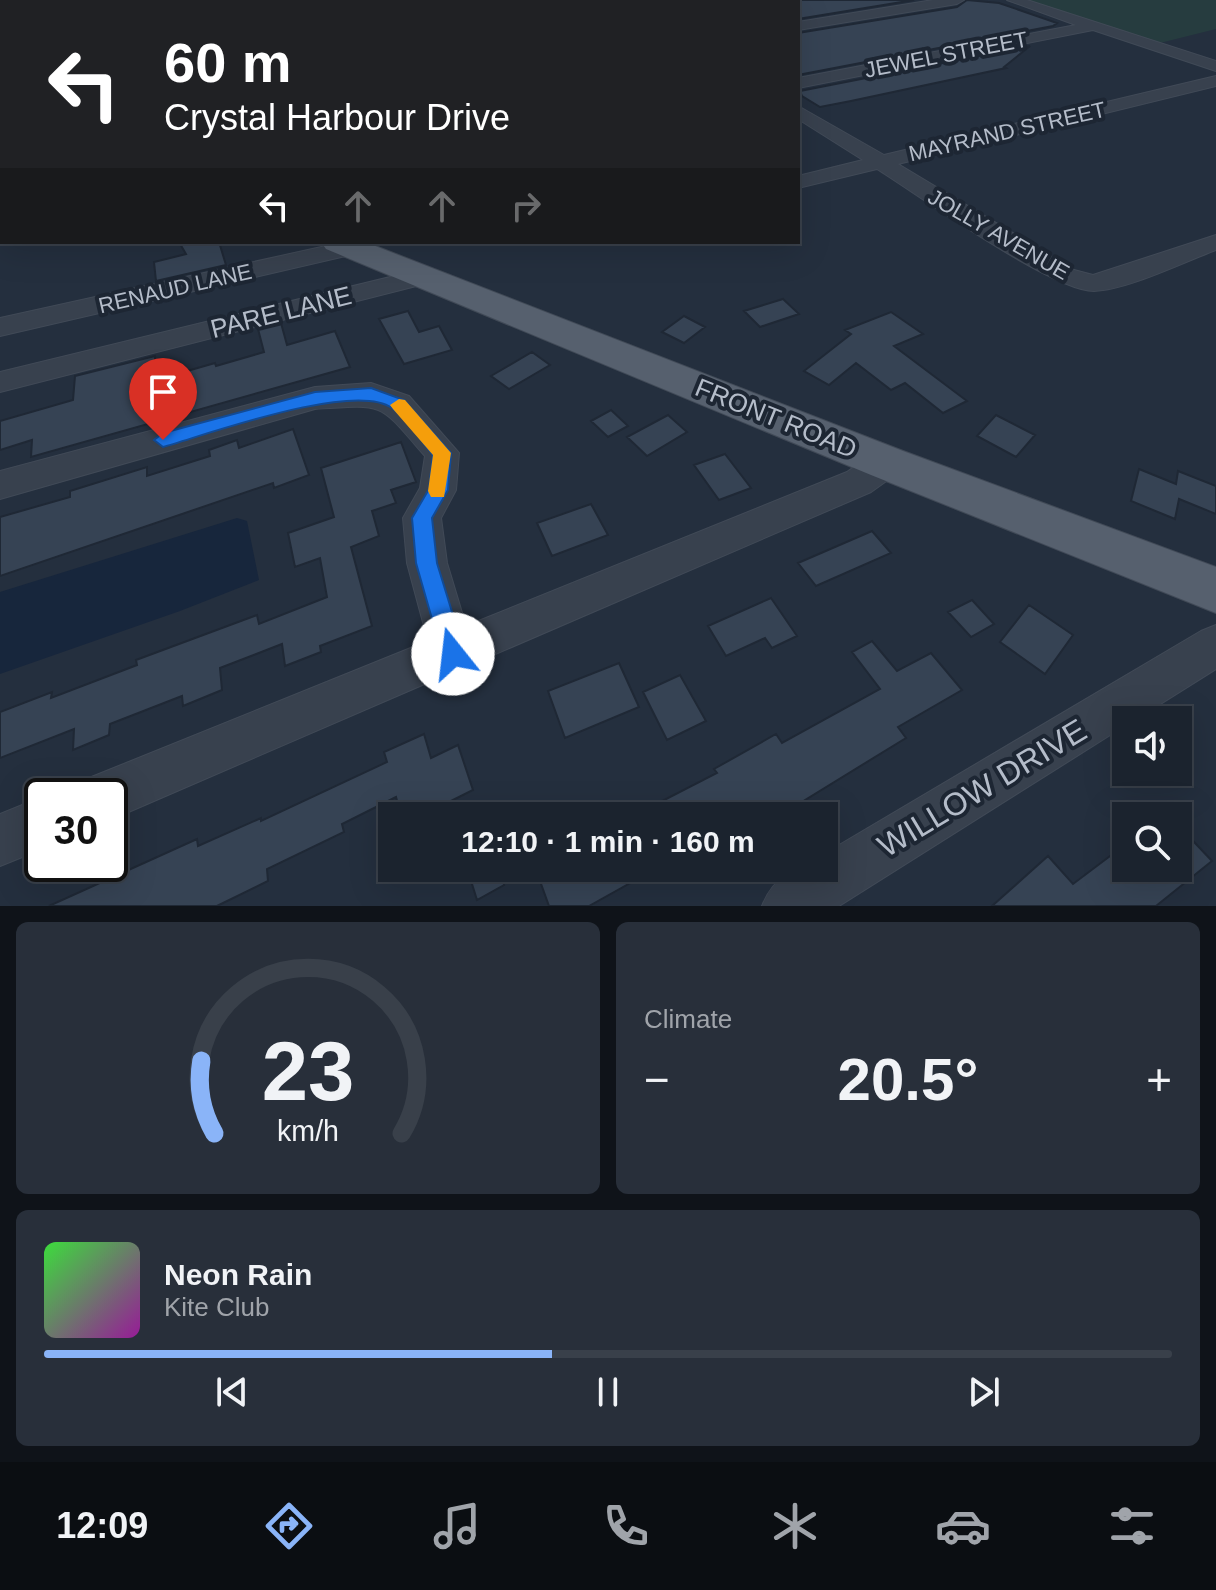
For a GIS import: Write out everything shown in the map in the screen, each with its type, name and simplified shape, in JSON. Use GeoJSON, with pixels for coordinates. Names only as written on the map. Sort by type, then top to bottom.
{"type":"FeatureCollection","features":[{"type":"Feature","properties":{"kind":"main road","name":"FRONT ROAD"},"geometry":{"type":"LineString","coordinates":[[344,245],[887,463],[1216,590]]}},
{"type":"Feature","properties":{"kind":"street"},"geometry":{"type":"LineString","coordinates":[[800,26],[957,0]]}},
{"type":"Feature","properties":{"kind":"street"},"geometry":{"type":"LineString","coordinates":[[1014,0],[1216,66]]}},
{"type":"Feature","properties":{"kind":"street","name":"JEWEL STREET"},"geometry":{"type":"LineString","coordinates":[[800,83],[1094,26]]}},
{"type":"Feature","properties":{"kind":"street","name":"MAYRAND STREET"},"geometry":{"type":"LineString","coordinates":[[800,182],[1216,81]]}},
{"type":"Feature","properties":{"kind":"street","name":"JOLLY AVENUE"},"geometry":{"type":"LineString","coordinates":[[800,112],[877,163],[1065,276],[1093,283],[1112,280],[1216,242]]}},
{"type":"Feature","properties":{"kind":"street","name":"RENAUD LANE"},"geometry":{"type":"LineString","coordinates":[[0,327],[344,245]]}},
{"type":"Feature","properties":{"kind":"street","name":"PARE LANE"},"geometry":{"type":"LineString","coordinates":[[0,382],[423,277]]}},
{"type":"Feature","properties":{"kind":"street"},"geometry":{"type":"LineString","coordinates":[[0,485],[315,398],[371,394],[398,404],[442,453],[438,490],[422,518],[427,563],[453,654]]}},
{"type":"Feature","properties":{"kind":"street"},"geometry":{"type":"LineString","coordinates":[[128,787],[859,482],[887,463]]}},
{"type":"Feature","properties":{"kind":"street","name":"WILLOW DRIVE"},"geometry":{"type":"LineString","coordinates":[[789,906],[1216,645]]}},
{"type":"Feature","properties":{"kind":"street"},"geometry":{"type":"LineString","coordinates":[[0,840],[24,830]]}},
{"type":"Feature","properties":{"kind":"green space"},"geometry":{"type":"Polygon","coordinates":[[[1024,0],[1216,0],[1216,29],[1160,43],[1024,0]]]}},
{"type":"Feature","properties":{"kind":"water"},"geometry":{"type":"Polygon","coordinates":[[[237,518],[247,521],[259,580],[0,674],[0,592],[237,518]]]}},
{"type":"Feature","properties":{"kind":"building"},"geometry":{"type":"Polygon","coordinates":[[[800,0],[914,0],[800,19],[800,0]]]}},
{"type":"Feature","properties":{"kind":"building"},"geometry":{"type":"Polygon","coordinates":[[[967,0],[999,3],[1057,23],[800,75],[800,33],[957,7],[967,0]]]}},
{"type":"Feature","properties":{"kind":"building"},"geometry":{"type":"Polygon","coordinates":[[[1030,46],[1006,68],[851,101],[820,107],[802,96],[800,91],[1030,46]]]}},
{"type":"Feature","properties":{"kind":"building"},"geometry":{"type":"Polygon","coordinates":[[[180,244],[220,244],[226,265],[156,281],[154,262],[186,254],[180,244]]]}},
{"type":"Feature","properties":{"kind":"building"},"geometry":{"type":"Polygon","coordinates":[[[783,299],[799,314],[760,327],[744,311],[783,299]]]}},
{"type":"Feature","properties":{"kind":"building"},"geometry":{"type":"Polygon","coordinates":[[[408,311],[419,332],[439,326],[452,350],[404,364],[379,319],[408,311]]]}},
{"type":"Feature","properties":{"kind":"building"},"geometry":{"type":"Polygon","coordinates":[[[891,312],[923,334],[894,346],[967,401],[943,413],[905,383],[891,390],[856,363],[829,385],[804,371],[851,334],[845,330],[891,312]]]}},
{"type":"Feature","properties":{"kind":"building"},"geometry":{"type":"Polygon","coordinates":[[[684,316],[705,327],[684,343],[662,332],[684,316]]]}},
{"type":"Feature","properties":{"kind":"building"},"geometry":{"type":"Polygon","coordinates":[[[281,323],[287,345],[335,331],[350,367],[31,457],[32,440],[0,450],[0,421],[73,400],[75,376],[155,356],[156,380],[215,363],[216,366],[264,352],[258,329],[281,323]]]}},
{"type":"Feature","properties":{"kind":"building"},"geometry":{"type":"Polygon","coordinates":[[[532,352],[550,365],[509,389],[491,376],[532,352]]]}},
{"type":"Feature","properties":{"kind":"building"},"geometry":{"type":"Polygon","coordinates":[[[611,410],[628,426],[608,437],[591,421],[611,410]]]}},
{"type":"Feature","properties":{"kind":"building"},"geometry":{"type":"Polygon","coordinates":[[[668,415],[687,432],[647,456],[627,437],[668,415]]]}},
{"type":"Feature","properties":{"kind":"building"},"geometry":{"type":"Polygon","coordinates":[[[996,415],[1035,435],[1016,457],[977,436],[996,415]]]}},
{"type":"Feature","properties":{"kind":"building"},"geometry":{"type":"Polygon","coordinates":[[[293,429],[309,475],[274,488],[273,483],[0,576],[0,517],[70,497],[70,491],[147,467],[147,476],[210,456],[209,450],[237,440],[239,448],[293,429]]]}},
{"type":"Feature","properties":{"kind":"building"},"geometry":{"type":"Polygon","coordinates":[[[401,442],[416,482],[391,490],[396,503],[372,511],[379,536],[351,547],[372,626],[320,646],[321,652],[285,666],[282,644],[220,668],[222,690],[183,706],[182,696],[110,724],[109,735],[73,750],[74,729],[0,758],[0,712],[52,692],[51,698],[137,665],[136,660],[257,615],[259,624],[327,597],[320,558],[295,567],[288,533],[334,517],[321,468],[401,442]]]}},
{"type":"Feature","properties":{"kind":"building"},"geometry":{"type":"Polygon","coordinates":[[[725,454],[751,488],[719,500],[694,465],[725,454]]]}},
{"type":"Feature","properties":{"kind":"building"},"geometry":{"type":"Polygon","coordinates":[[[1139,469],[1176,484],[1178,471],[1216,486],[1216,514],[1179,499],[1175,519],[1131,501],[1139,469]]]}},
{"type":"Feature","properties":{"kind":"building"},"geometry":{"type":"Polygon","coordinates":[[[591,504],[608,535],[552,556],[537,523],[591,504]]]}},
{"type":"Feature","properties":{"kind":"building"},"geometry":{"type":"Polygon","coordinates":[[[872,531],[891,553],[816,586],[798,563],[872,531]]]}},
{"type":"Feature","properties":{"kind":"building"},"geometry":{"type":"Polygon","coordinates":[[[771,598],[797,636],[772,648],[765,638],[726,656],[708,626],[771,598]]]}},
{"type":"Feature","properties":{"kind":"building"},"geometry":{"type":"Polygon","coordinates":[[[972,600],[994,624],[971,637],[948,612],[972,600]]]}},
{"type":"Feature","properties":{"kind":"building"},"geometry":{"type":"Polygon","coordinates":[[[1029,605],[1073,635],[1045,674],[1000,642],[1029,605]]]}},
{"type":"Feature","properties":{"kind":"building"},"geometry":{"type":"Polygon","coordinates":[[[872,641],[897,671],[931,653],[962,690],[898,727],[906,738],[802,802],[660,802],[717,773],[714,769],[776,734],[782,743],[880,689],[852,652],[872,641]]]}},
{"type":"Feature","properties":{"kind":"building"},"geometry":{"type":"Polygon","coordinates":[[[619,663],[639,707],[565,738],[548,691],[619,663]]]}},
{"type":"Feature","properties":{"kind":"building"},"geometry":{"type":"Polygon","coordinates":[[[680,675],[706,721],[667,740],[643,692],[680,675]]]}},
{"type":"Feature","properties":{"kind":"building"},"geometry":{"type":"Polygon","coordinates":[[[424,734],[431,758],[458,745],[473,790],[449,802],[397,802],[396,797],[378,802],[378,806],[342,824],[344,832],[267,869],[268,881],[217,906],[49,906],[102,882],[128,882],[128,870],[197,839],[198,846],[261,818],[261,821],[387,762],[384,752],[424,734]]]}},
{"type":"Feature","properties":{"kind":"building"},"geometry":{"type":"Polygon","coordinates":[[[1192,840],[1212,861],[1192,877],[1192,840]]]}},
{"type":"Feature","properties":{"kind":"building"},"geometry":{"type":"Polygon","coordinates":[[[1112,855],[1112,882],[1186,882],[1156,906],[992,906],[1048,856],[1073,884],[1112,855]]]}},
{"type":"Feature","properties":{"kind":"building"},"geometry":{"type":"Polygon","coordinates":[[[471,882],[503,882],[504,885],[477,900],[471,882]]]}},
{"type":"Feature","properties":{"kind":"building"},"geometry":{"type":"Polygon","coordinates":[[[540,882],[632,882],[589,906],[549,906],[540,882]]]}},
{"type":"Feature","properties":{"kind":"slow traffic"},"geometry":{"type":"LineString","coordinates":[[399,405],[442,453],[438,491]]}},
{"type":"Feature","properties":{"kind":"route"},"geometry":{"type":"LineString","coordinates":[[163,440],[315,398],[371,394],[398,404],[442,453],[438,490],[422,518],[427,563],[453,654]]}}]}
